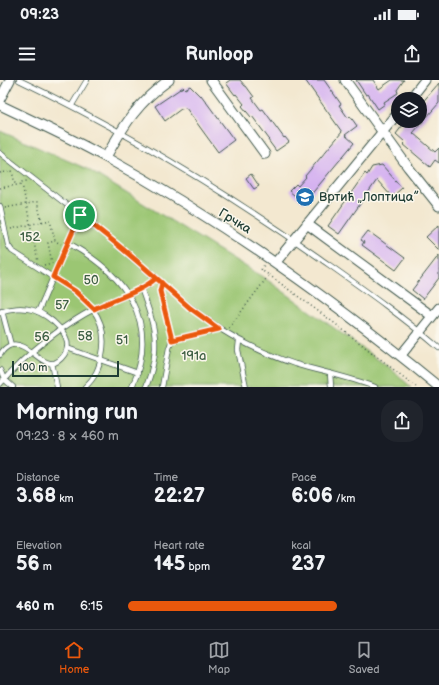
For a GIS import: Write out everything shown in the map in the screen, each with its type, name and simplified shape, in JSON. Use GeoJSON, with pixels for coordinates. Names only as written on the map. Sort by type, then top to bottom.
{"type":"FeatureCollection","features":[{"type":"Feature","properties":{"kind":"street"},"geometry":{"type":"LineString","coordinates":[[0,99],[10,80]]}},
{"type":"Feature","properties":{"kind":"street"},"geometry":{"type":"LineString","coordinates":[[106,157],[127,121],[147,98],[169,80]]}},
{"type":"Feature","properties":{"kind":"street"},"geometry":{"type":"LineString","coordinates":[[211,80],[265,154]]}},
{"type":"Feature","properties":{"kind":"street"},"geometry":{"type":"LineString","coordinates":[[344,80],[439,206]]}},
{"type":"Feature","properties":{"kind":"street"},"geometry":{"type":"LineString","coordinates":[[416,92],[425,80]]}},
{"type":"Feature","properties":{"kind":"street","name":"Грчка"},"geometry":{"type":"LineString","coordinates":[[0,104],[106,157],[170,195],[276,262],[401,355],[439,387]]}},
{"type":"Feature","properties":{"kind":"street"},"geometry":{"type":"LineString","coordinates":[[276,262],[391,122]]}},
{"type":"Feature","properties":{"kind":"street"},"geometry":{"type":"LineString","coordinates":[[307,224],[432,316]]}},
{"type":"Feature","properties":{"kind":"street"},"geometry":{"type":"LineString","coordinates":[[401,355],[439,308]]}},
{"type":"Feature","properties":{"kind":"lane"},"geometry":{"type":"LineString","coordinates":[[19,80],[72,105],[227,195],[359,286],[420,331],[439,348]]}},
{"type":"Feature","properties":{"kind":"lane"},"geometry":{"type":"LineString","coordinates":[[72,105],[87,80]]}},
{"type":"Feature","properties":{"kind":"lane"},"geometry":{"type":"LineString","coordinates":[[0,153],[104,233],[203,318],[219,329],[239,341],[276,357],[375,387]]}},
{"type":"Feature","properties":{"kind":"lane"},"geometry":{"type":"LineString","coordinates":[[0,207],[8,244],[12,251],[75,291],[94,309],[99,319],[104,344],[101,360],[94,377],[85,387]]}},
{"type":"Feature","properties":{"kind":"lane"},"geometry":{"type":"LineString","coordinates":[[38,312],[80,215]]}},
{"type":"Feature","properties":{"kind":"lane"},"geometry":{"type":"LineString","coordinates":[[67,245],[98,262],[114,277],[127,294],[138,315],[141,336],[141,359],[138,373],[132,387]]}},
{"type":"Feature","properties":{"kind":"lane"},"geometry":{"type":"LineString","coordinates":[[0,384],[44,341],[61,329],[94,309],[141,288],[156,278]]}},
{"type":"Feature","properties":{"kind":"lane"},"geometry":{"type":"LineString","coordinates":[[141,288],[150,313],[155,342],[154,364],[146,387]]}},
{"type":"Feature","properties":{"kind":"lane"},"geometry":{"type":"LineString","coordinates":[[0,355],[5,348],[21,345],[43,362],[52,363],[62,357],[67,348],[66,338],[61,329],[38,312],[20,308],[1,311],[11,346]]}},
{"type":"Feature","properties":{"kind":"lane"},"geometry":{"type":"LineString","coordinates":[[162,387],[169,348],[172,340],[219,329]]}},
{"type":"Feature","properties":{"kind":"lane"},"geometry":{"type":"LineString","coordinates":[[239,341],[238,350],[246,387]]}},
{"type":"Feature","properties":{"kind":"lane"},"geometry":{"type":"LineString","coordinates":[[67,348],[138,373]]}},
{"type":"Feature","properties":{"kind":"lane"},"geometry":{"type":"LineString","coordinates":[[52,363],[57,387]]}},
{"type":"Feature","properties":{"kind":"lane"},"geometry":{"type":"LineString","coordinates":[[0,370],[4,379],[13,387]]}},
{"type":"Feature","properties":{"kind":"lane"},"geometry":{"type":"LineString","coordinates":[[330,373],[329,378],[331,387]]}},
{"type":"Feature","properties":{"kind":"path"},"geometry":{"type":"LineString","coordinates":[[0,173],[12,171],[15,185]]}},
{"type":"Feature","properties":{"kind":"path"},"geometry":{"type":"LineString","coordinates":[[0,188],[22,184],[39,266],[52,263],[48,243],[55,241],[67,245]]}},
{"type":"Feature","properties":{"kind":"path"},"geometry":{"type":"LineString","coordinates":[[0,207],[37,202],[42,222]]}},
{"type":"Feature","properties":{"kind":"path"},"geometry":{"type":"LineString","coordinates":[[5,230],[50,220],[55,241]]}},
{"type":"Feature","properties":{"kind":"path"},"geometry":{"type":"LineString","coordinates":[[261,270],[333,322],[416,387]]}},
{"type":"Feature","properties":{"kind":"path"},"geometry":{"type":"LineString","coordinates":[[226,333],[268,275]]}},
{"type":"Feature","properties":{"kind":"path"},"geometry":{"type":"LineString","coordinates":[[162,283],[160,291],[172,340]]}},
{"type":"Feature","properties":{"kind":"green space"},"geometry":{"type":"Polygon","coordinates":[[[0,131],[87,169],[266,279],[391,369],[411,387],[0,387],[0,131]]]}},
{"type":"Feature","properties":{"kind":"building"},"geometry":{"type":"Polygon","coordinates":[[[230,80],[240,80],[246,86],[254,97],[252,98],[261,110],[263,109],[284,138],[285,137],[289,142],[276,151],[252,116],[251,117],[242,106],[244,104],[226,83],[230,80]]]}},
{"type":"Feature","properties":{"kind":"building"},"geometry":{"type":"Polygon","coordinates":[[[305,80],[324,80],[341,104],[339,105],[348,118],[350,116],[357,126],[345,135],[354,143],[304,203],[289,191],[296,184],[298,186],[342,132],[305,80]]]}},
{"type":"Feature","properties":{"kind":"building"},"geometry":{"type":"Polygon","coordinates":[[[356,80],[373,80],[379,89],[392,80],[404,80],[397,90],[398,92],[391,92],[391,98],[384,102],[385,104],[378,109],[368,94],[366,95],[356,80]]]}},
{"type":"Feature","properties":{"kind":"building"},"geometry":{"type":"Polygon","coordinates":[[[439,83],[439,103],[427,117],[427,97],[439,83]]]}},
{"type":"Feature","properties":{"kind":"building"},"geometry":{"type":"Polygon","coordinates":[[[190,86],[200,96],[201,95],[234,140],[218,152],[186,108],[181,109],[165,121],[155,106],[183,87],[185,89],[190,86]]]}},
{"type":"Feature","properties":{"kind":"building"},"geometry":{"type":"Polygon","coordinates":[[[401,128],[417,128],[413,133],[435,152],[439,148],[439,163],[435,160],[430,167],[403,144],[405,142],[396,134],[401,128]]]}},
{"type":"Feature","properties":{"kind":"building"},"geometry":{"type":"Polygon","coordinates":[[[382,165],[402,188],[392,197],[377,180],[339,234],[328,226],[365,173],[367,175],[372,167],[382,165]]]}},
{"type":"Feature","properties":{"kind":"building"},"geometry":{"type":"Polygon","coordinates":[[[251,174],[259,186],[254,189],[246,178],[251,174]]]}},
{"type":"Feature","properties":{"kind":"building"},"geometry":{"type":"Polygon","coordinates":[[[439,225],[439,250],[426,237],[439,225]]]}},
{"type":"Feature","properties":{"kind":"building"},"geometry":{"type":"Polygon","coordinates":[[[368,231],[405,258],[396,270],[362,245],[364,242],[361,240],[368,231]]]}},
{"type":"Feature","properties":{"kind":"building"},"geometry":{"type":"Polygon","coordinates":[[[439,255],[439,278],[423,299],[412,290],[439,255]]]}},
{"type":"Feature","properties":{"kind":"place","name":"Вртић „Лоптица”"},"geometry":{"type":"Point","coordinates":[305,197]}},
{"type":"Feature","properties":{"kind":"route"},"geometry":{"type":"LineString","coordinates":[[80,215],[53,277],[75,291],[94,309],[150,284],[156,278],[190,308],[219,329],[172,340],[160,291],[160,287],[162,283],[104,233],[80,215]]}},
{"type":"Feature","properties":{"kind":"park label","name":"152"},"geometry":{"type":"Point","coordinates":[30,237]}},
{"type":"Feature","properties":{"kind":"park label","name":"50"},"geometry":{"type":"Point","coordinates":[91,280]}},
{"type":"Feature","properties":{"kind":"park label","name":"57"},"geometry":{"type":"Point","coordinates":[62,305]}},
{"type":"Feature","properties":{"kind":"park label","name":"58"},"geometry":{"type":"Point","coordinates":[85,336]}},
{"type":"Feature","properties":{"kind":"park label","name":"56"},"geometry":{"type":"Point","coordinates":[42,337]}},
{"type":"Feature","properties":{"kind":"park label","name":"51"},"geometry":{"type":"Point","coordinates":[122,340]}},
{"type":"Feature","properties":{"kind":"park label","name":"191a"},"geometry":{"type":"Point","coordinates":[194,356]}}]}
